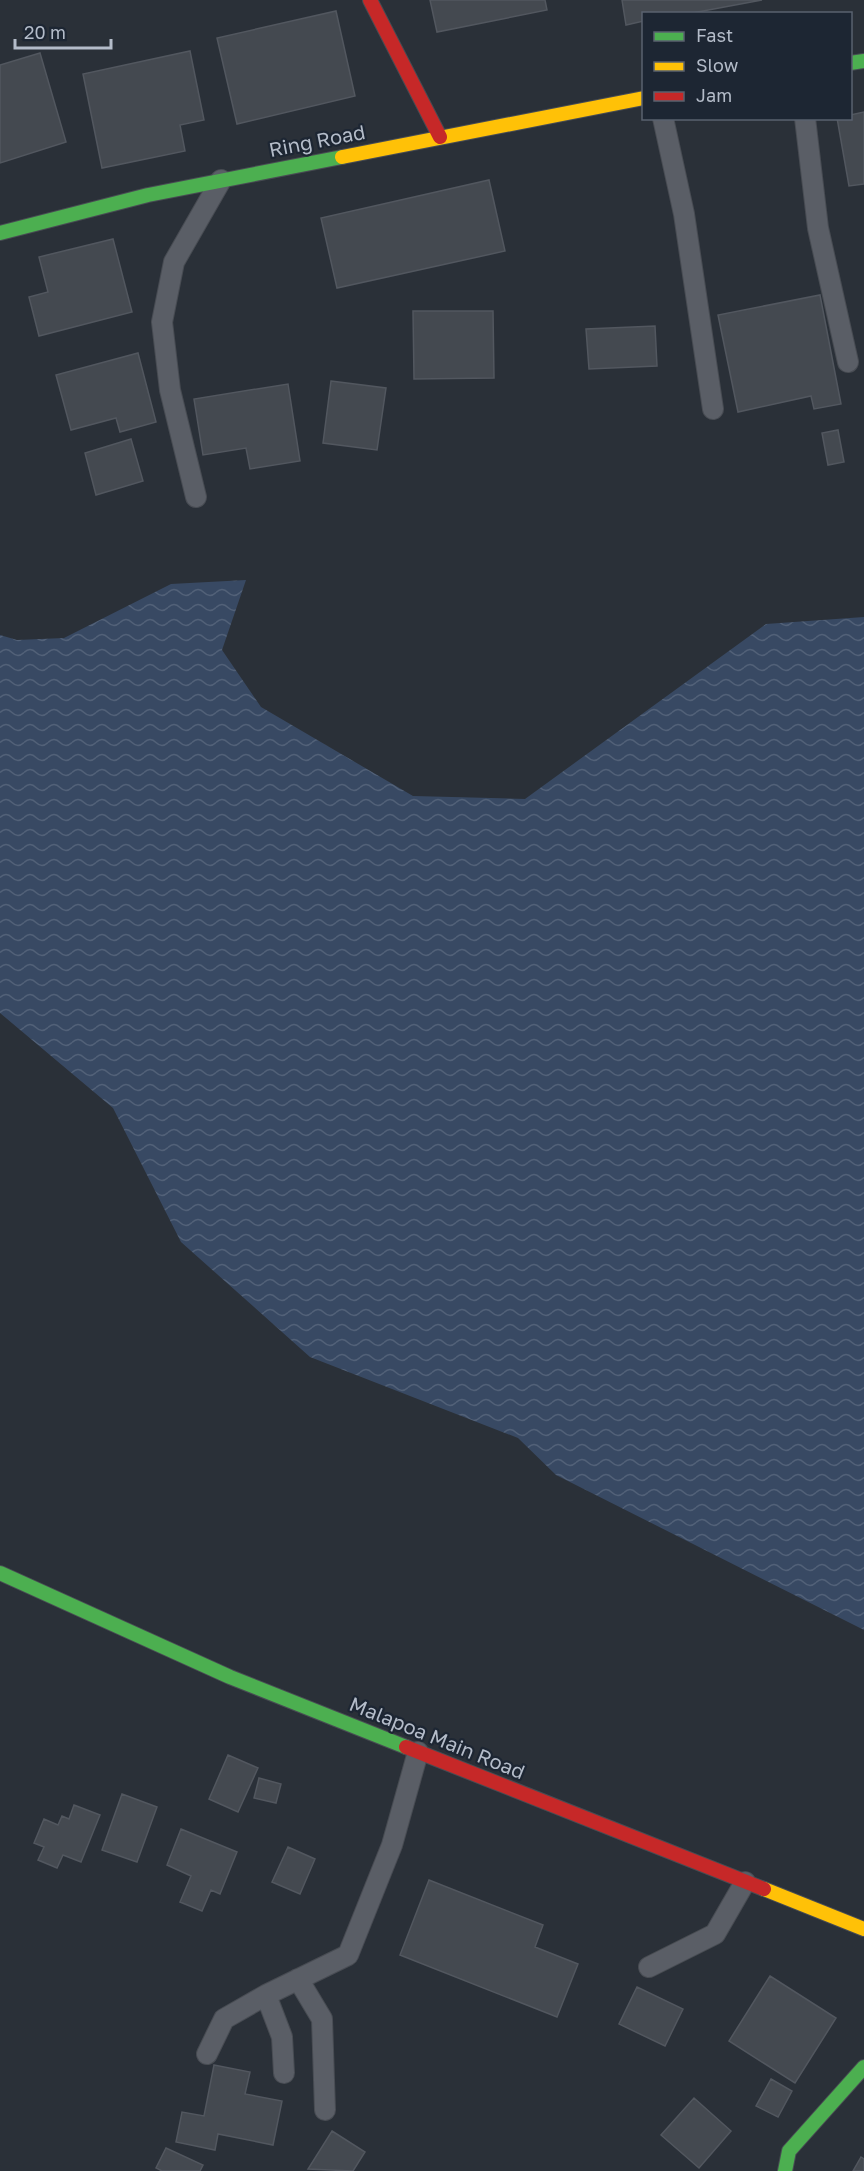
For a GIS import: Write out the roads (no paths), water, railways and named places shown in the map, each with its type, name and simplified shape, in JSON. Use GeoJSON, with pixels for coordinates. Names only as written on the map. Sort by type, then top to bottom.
{"type":"FeatureCollection","features":[{"type":"Feature","properties":{"kind":"street"},"geometry":{"type":"LineString","coordinates":[[370,0],[440,137]]}},
{"type":"Feature","properties":{"kind":"street","name":"Ring Road"},"geometry":{"type":"LineString","coordinates":[[0,233],[82,211],[220,180],[642,98]]}},
{"type":"Feature","properties":{"kind":"street","name":"Malapoa Main Road"},"geometry":{"type":"LineString","coordinates":[[0,1573],[230,1677],[864,1929]]}},
{"type":"Feature","properties":{"kind":"street"},"geometry":{"type":"LineString","coordinates":[[786,2171],[789,2151],[864,2067]]}},
{"type":"Feature","properties":{"kind":"lane"},"geometry":{"type":"LineString","coordinates":[[663,120],[684,214],[713,409]]}},
{"type":"Feature","properties":{"kind":"lane"},"geometry":{"type":"LineString","coordinates":[[805,120],[818,228],[848,362]]}},
{"type":"Feature","properties":{"kind":"lane"},"geometry":{"type":"LineString","coordinates":[[196,497],[170,390],[162,322],[174,262],[220,180]]}},
{"type":"Feature","properties":{"kind":"lane"},"geometry":{"type":"LineString","coordinates":[[207,2054],[224,2019],[266,1995],[348,1955],[392,1845],[418,1752]]}},
{"type":"Feature","properties":{"kind":"lane"},"geometry":{"type":"LineString","coordinates":[[649,1967],[715,1934],[745,1882]]}},
{"type":"Feature","properties":{"kind":"lane"},"geometry":{"type":"LineString","coordinates":[[298,1979],[322,2019],[325,2110]]}},
{"type":"Feature","properties":{"kind":"lane"},"geometry":{"type":"LineString","coordinates":[[266,1995],[282,2037],[284,2073]]}},
{"type":"Feature","properties":{"kind":"water"},"geometry":{"type":"Polygon","coordinates":[[[246,580],[222,650],[261,707],[413,796],[525,799],[766,624],[864,617],[864,1630],[556,1475],[518,1438],[310,1357],[181,1242],[113,1108],[0,1013],[0,635],[17,640],[64,638],[171,584],[246,580]]]}}]}
